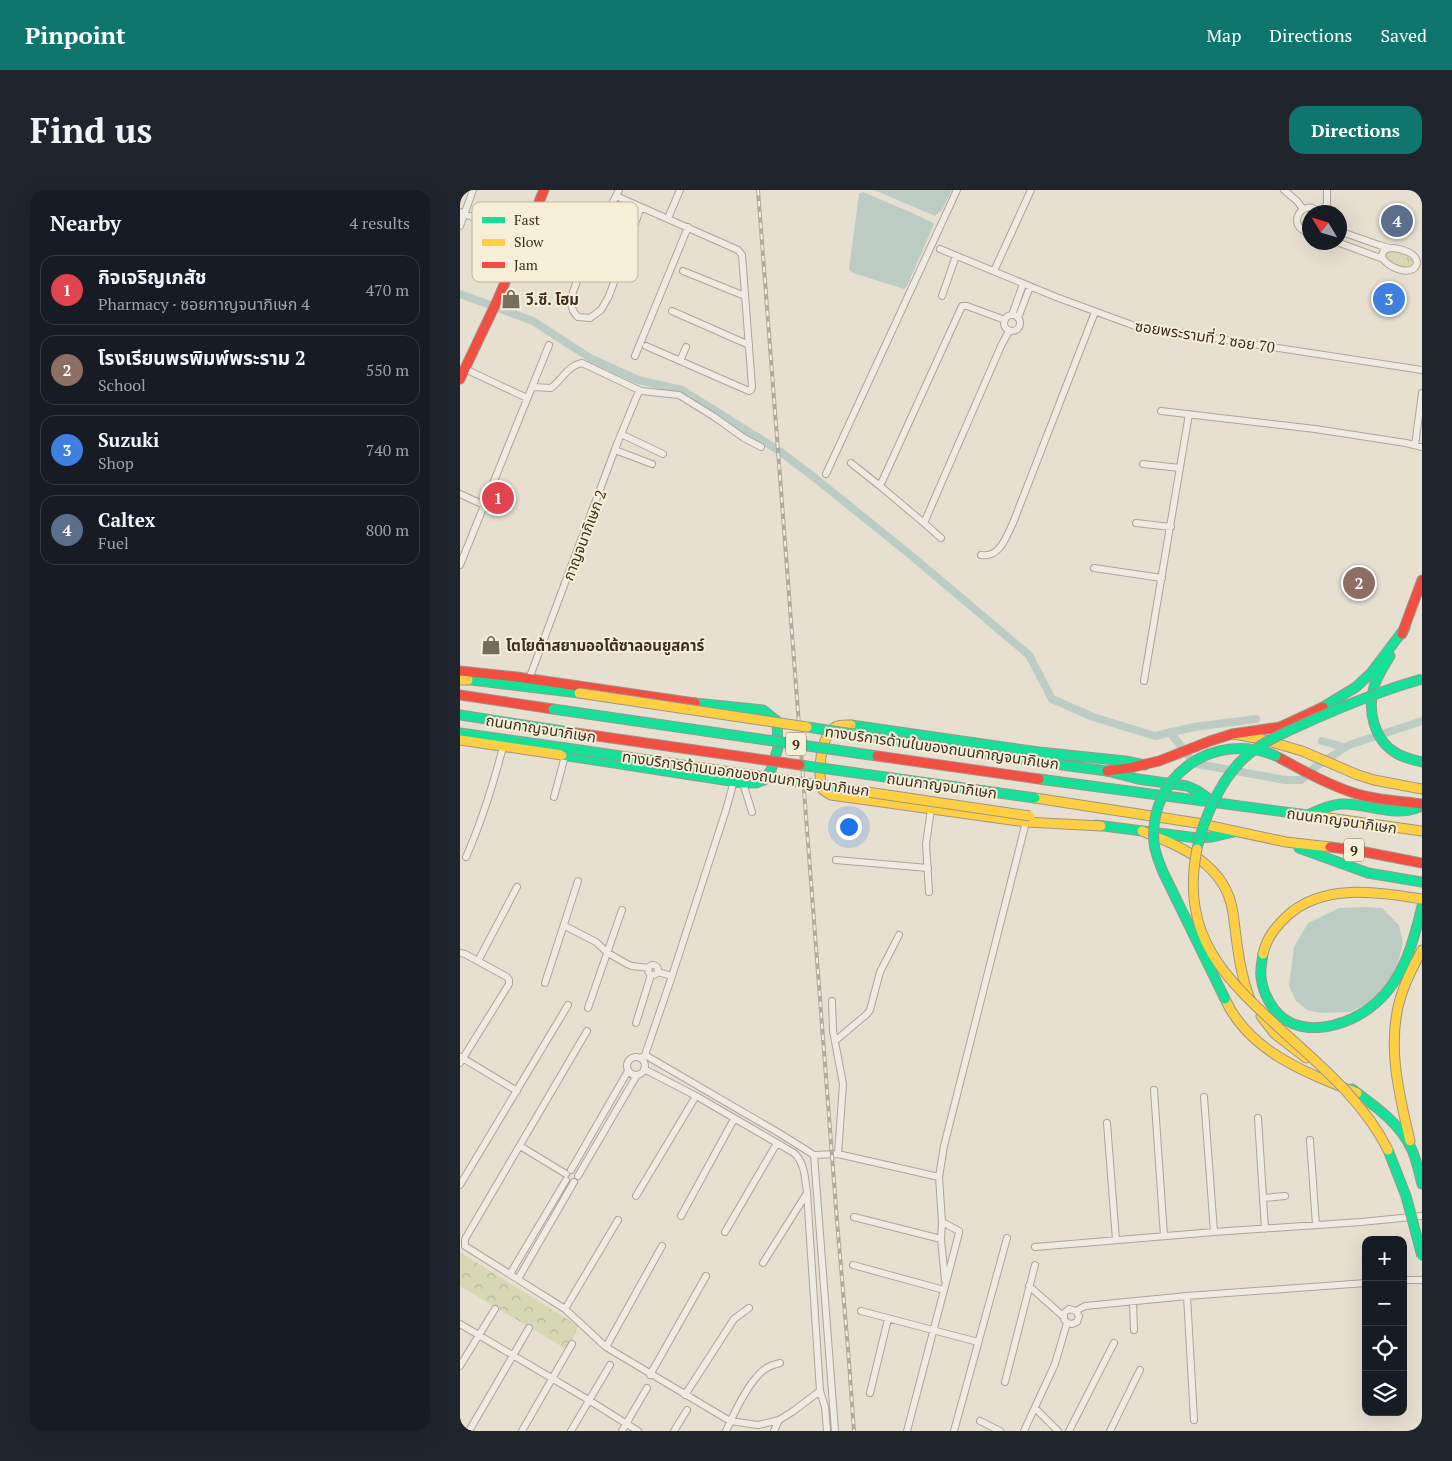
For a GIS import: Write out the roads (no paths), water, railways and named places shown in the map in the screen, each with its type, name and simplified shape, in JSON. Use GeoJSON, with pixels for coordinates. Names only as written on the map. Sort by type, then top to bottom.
{"type":"FeatureCollection","features":[{"type":"Feature","properties":{"kind":"main road"},"geometry":{"type":"LineString","coordinates":[[539,202],[544,190]]}},
{"type":"Feature","properties":{"kind":"main road"},"geometry":{"type":"LineString","coordinates":[[462,373],[505,282]]}},
{"type":"Feature","properties":{"kind":"main road"},"geometry":{"type":"LineString","coordinates":[[1422,580],[1405,628],[1373,689],[1372,708],[1374,724],[1384,744],[1402,756],[1422,762]]}},
{"type":"Feature","properties":{"kind":"main road"},"geometry":{"type":"LineString","coordinates":[[1108,771],[1159,761],[1234,734],[1280,727],[1319,710],[1356,687],[1371,673],[1405,628]]}},
{"type":"Feature","properties":{"kind":"main road"},"geometry":{"type":"LineString","coordinates":[[460,671],[695,703],[763,710],[777,721],[778,748],[771,770],[764,780],[756,783],[738,782],[565,752],[504,747],[460,740]]}},
{"type":"Feature","properties":{"kind":"main road","name":"ทางบริการด้านในของถนนกาญจนาภิเษก"},"geometry":{"type":"LineString","coordinates":[[463,679],[579,694],[1108,771],[1138,779],[1187,786],[1212,801]]}},
{"type":"Feature","properties":{"kind":"main road"},"geometry":{"type":"LineString","coordinates":[[1422,679],[1374,693],[1340,706],[1281,734],[1247,755],[1222,786],[1206,822],[1193,864],[1192,886],[1199,926],[1212,955],[1222,971],[1240,992],[1339,1084],[1359,1105],[1374,1126],[1388,1151],[1401,1181],[1411,1211],[1422,1256]]}},
{"type":"Feature","properties":{"kind":"main road","name":"ถนนกาญจนาภิเษก"},"geometry":{"type":"LineString","coordinates":[[460,695],[1040,779],[1422,831]]}},
{"type":"Feature","properties":{"kind":"main road","name":"ถนนกาญจนาภิเษก"},"geometry":{"type":"LineString","coordinates":[[460,716],[1035,798],[1197,823],[1286,842],[1360,851],[1422,863]]}},
{"type":"Feature","properties":{"kind":"main road"},"geometry":{"type":"LineString","coordinates":[[1028,819],[931,809],[831,795],[824,792],[821,786],[820,764],[827,735],[835,727],[842,725],[865,727],[1030,751],[1125,761],[1144,765]]}},
{"type":"Feature","properties":{"kind":"main road","name":"ทางบริการด้านนอกของถนนกาญจนาภิเษก"},"geometry":{"type":"LineString","coordinates":[[460,733],[565,752],[672,762],[1028,819],[1197,838],[1239,831]]}},
{"type":"Feature","properties":{"kind":"main road"},"geometry":{"type":"LineString","coordinates":[[1234,734],[1261,739],[1316,756],[1374,780],[1422,789]]}},
{"type":"Feature","properties":{"kind":"main road"},"geometry":{"type":"LineString","coordinates":[[1357,1093],[1295,1067],[1263,1046],[1236,1020],[1163,872],[1157,855],[1154,840],[1161,798],[1177,776],[1195,761],[1211,753],[1228,748],[1246,748],[1276,756],[1316,778],[1347,790],[1369,796],[1422,805]]}},
{"type":"Feature","properties":{"kind":"main road"},"geometry":{"type":"LineString","coordinates":[[1309,815],[1323,808],[1336,805],[1406,812],[1422,805]]}},
{"type":"Feature","properties":{"kind":"main road"},"geometry":{"type":"LineString","coordinates":[[1142,832],[1174,844],[1193,854],[1212,870],[1223,883],[1230,897],[1239,968],[1245,988],[1254,1008],[1271,1030],[1284,1042],[1371,1103],[1398,1128],[1412,1149]]}},
{"type":"Feature","properties":{"kind":"main road"},"geometry":{"type":"LineString","coordinates":[[1286,842],[1324,858],[1368,873],[1422,897]]}},
{"type":"Feature","properties":{"kind":"main road"},"geometry":{"type":"LineString","coordinates":[[1368,873],[1422,882]]}},
{"type":"Feature","properties":{"kind":"main road"},"geometry":{"type":"LineString","coordinates":[[1422,897],[1360,891],[1328,895],[1309,900],[1296,907],[1272,931],[1264,946],[1261,978],[1267,997],[1275,1009],[1286,1019],[1298,1026],[1310,1029],[1338,1026],[1364,1014],[1378,1003],[1397,977],[1412,942],[1422,906]]}},
{"type":"Feature","properties":{"kind":"main road"},"geometry":{"type":"LineString","coordinates":[[1422,950],[1409,973],[1403,990],[1395,1026],[1394,1046],[1394,1065],[1398,1087],[1422,1184]]}},
{"type":"Feature","properties":{"kind":"street"},"geometry":{"type":"LineString","coordinates":[[460,226],[462,213],[473,190]]}},
{"type":"Feature","properties":{"kind":"street"},"geometry":{"type":"LineString","coordinates":[[668,218],[680,190]]}},
{"type":"Feature","properties":{"kind":"street"},"geometry":{"type":"LineString","coordinates":[[826,474],[957,190]]}},
{"type":"Feature","properties":{"kind":"street"},"geometry":{"type":"LineString","coordinates":[[994,272],[1032,190]]}},
{"type":"Feature","properties":{"kind":"street"},"geometry":{"type":"LineString","coordinates":[[1284,190],[1302,208]]}},
{"type":"Feature","properties":{"kind":"street"},"geometry":{"type":"LineString","coordinates":[[1326,205],[1327,190]]}},
{"type":"Feature","properties":{"kind":"street"},"geometry":{"type":"LineString","coordinates":[[618,193],[633,202]]}},
{"type":"Feature","properties":{"kind":"street"},"geometry":{"type":"LineString","coordinates":[[638,205],[738,250],[742,256],[751,390],[749,391],[646,346]]}},
{"type":"Feature","properties":{"kind":"street"},"geometry":{"type":"LineString","coordinates":[[638,215],[641,207]]}},
{"type":"Feature","properties":{"kind":"street"},"geometry":{"type":"LineString","coordinates":[[1302,210],[1298,215],[1298,223],[1302,229]]}},
{"type":"Feature","properties":{"kind":"street"},"geometry":{"type":"LineString","coordinates":[[635,356],[688,227]]}},
{"type":"Feature","properties":{"kind":"street"},"geometry":{"type":"LineString","coordinates":[[1347,234],[1379,245],[1403,250],[1419,258],[1416,266],[1411,270]]}},
{"type":"Feature","properties":{"kind":"street"},"geometry":{"type":"LineString","coordinates":[[1347,246],[1383,259],[1394,267],[1403,270],[1422,271]]}},
{"type":"Feature","properties":{"kind":"street"},"geometry":{"type":"LineString","coordinates":[[1383,259],[1383,252],[1390,248]]}},
{"type":"Feature","properties":{"kind":"street","name":"ซอยพระรามที่ 2 ซอย 70"},"geometry":{"type":"LineString","coordinates":[[940,249],[1030,287],[1135,326],[1422,370]]}},
{"type":"Feature","properties":{"kind":"street"},"geometry":{"type":"LineString","coordinates":[[942,296],[956,256]]}},
{"type":"Feature","properties":{"kind":"street"},"geometry":{"type":"LineString","coordinates":[[683,271],[745,296]]}},
{"type":"Feature","properties":{"kind":"street"},"geometry":{"type":"LineString","coordinates":[[577,282],[571,299],[571,307],[578,317],[590,318],[601,310],[614,282]]}},
{"type":"Feature","properties":{"kind":"street"},"geometry":{"type":"LineString","coordinates":[[1015,316],[1008,316],[1005,320],[1004,325],[1009,331],[1014,332],[1020,325],[1015,316],[1023,284]]}},
{"type":"Feature","properties":{"kind":"street"},"geometry":{"type":"LineString","coordinates":[[1015,316],[1030,287]]}},
{"type":"Feature","properties":{"kind":"street"},"geometry":{"type":"LineString","coordinates":[[880,486],[962,306],[967,306],[1005,320]]}},
{"type":"Feature","properties":{"kind":"street"},"geometry":{"type":"LineString","coordinates":[[672,311],[749,345]]}},
{"type":"Feature","properties":{"kind":"street"},"geometry":{"type":"LineString","coordinates":[[981,555],[987,556],[997,552],[1006,539],[1095,312]]}},
{"type":"Feature","properties":{"kind":"street"},"geometry":{"type":"LineString","coordinates":[[924,523],[1009,331]]}},
{"type":"Feature","properties":{"kind":"street"},"geometry":{"type":"LineString","coordinates":[[460,565],[549,345]]}},
{"type":"Feature","properties":{"kind":"street"},"geometry":{"type":"LineString","coordinates":[[680,361],[686,347]]}},
{"type":"Feature","properties":{"kind":"street"},"geometry":{"type":"LineString","coordinates":[[533,387],[551,388],[567,370],[582,364],[639,391],[679,396],[761,447]]}},
{"type":"Feature","properties":{"kind":"street"},"geometry":{"type":"LineString","coordinates":[[462,373],[527,398]]}},
{"type":"Feature","properties":{"kind":"street","name":"กาญจนาภิเษก 2"},"geometry":{"type":"LineString","coordinates":[[529,679],[639,391]]}},
{"type":"Feature","properties":{"kind":"street"},"geometry":{"type":"LineString","coordinates":[[1161,411],[1315,429],[1419,446],[1422,392]]}},
{"type":"Feature","properties":{"kind":"street"},"geometry":{"type":"LineString","coordinates":[[1144,681],[1189,414]]}},
{"type":"Feature","properties":{"kind":"street"},"geometry":{"type":"LineString","coordinates":[[621,434],[663,454]]}},
{"type":"Feature","properties":{"kind":"street"},"geometry":{"type":"LineString","coordinates":[[615,450],[652,464]]}},
{"type":"Feature","properties":{"kind":"street"},"geometry":{"type":"LineString","coordinates":[[851,463],[941,538]]}},
{"type":"Feature","properties":{"kind":"street"},"geometry":{"type":"LineString","coordinates":[[1143,464],[1180,468]]}},
{"type":"Feature","properties":{"kind":"street"},"geometry":{"type":"LineString","coordinates":[[460,494],[484,505]]}},
{"type":"Feature","properties":{"kind":"street"},"geometry":{"type":"LineString","coordinates":[[1136,523],[1171,526]]}},
{"type":"Feature","properties":{"kind":"street"},"geometry":{"type":"LineString","coordinates":[[1094,568],[1162,578]]}},
{"type":"Feature","properties":{"kind":"street"},"geometry":{"type":"LineString","coordinates":[[466,857],[480,824],[504,747]]}},
{"type":"Feature","properties":{"kind":"street"},"geometry":{"type":"LineString","coordinates":[[554,797],[565,752]]}},
{"type":"Feature","properties":{"kind":"street"},"geometry":{"type":"LineString","coordinates":[[738,782],[752,812]]}},
{"type":"Feature","properties":{"kind":"street"},"geometry":{"type":"LineString","coordinates":[[518,1278],[638,1075],[644,1069],[643,1056],[672,976],[726,810],[738,782]]}},
{"type":"Feature","properties":{"kind":"street"},"geometry":{"type":"LineString","coordinates":[[929,892],[926,844],[931,809]]}},
{"type":"Feature","properties":{"kind":"street"},"geometry":{"type":"LineString","coordinates":[[945,1287],[940,1239],[942,1222],[939,1177],[944,1146],[1028,819]]}},
{"type":"Feature","properties":{"kind":"street"},"geometry":{"type":"LineString","coordinates":[[836,860],[928,868]]}},
{"type":"Feature","properties":{"kind":"street"},"geometry":{"type":"LineString","coordinates":[[545,983],[578,881]]}},
{"type":"Feature","properties":{"kind":"street"},"geometry":{"type":"LineString","coordinates":[[478,961],[517,888]]}},
{"type":"Feature","properties":{"kind":"street"},"geometry":{"type":"LineString","coordinates":[[588,1008],[622,910]]}},
{"type":"Feature","properties":{"kind":"street"},"geometry":{"type":"LineString","coordinates":[[565,926],[596,942],[608,953],[632,966],[672,976]]}},
{"type":"Feature","properties":{"kind":"street"},"geometry":{"type":"LineString","coordinates":[[834,1041],[870,1010],[880,972],[899,935]]}},
{"type":"Feature","properties":{"kind":"street"},"geometry":{"type":"LineString","coordinates":[[460,953],[478,961],[507,977],[509,980],[509,984],[461,1059],[517,1090]]}},
{"type":"Feature","properties":{"kind":"street"},"geometry":{"type":"LineString","coordinates":[[636,1023],[653,972]]}},
{"type":"Feature","properties":{"kind":"street"},"geometry":{"type":"LineString","coordinates":[[832,1001],[834,1041],[843,1084],[838,1154]]}},
{"type":"Feature","properties":{"kind":"street"},"geometry":{"type":"LineString","coordinates":[[460,1185],[568,1005]]}},
{"type":"Feature","properties":{"kind":"street"},"geometry":{"type":"LineString","coordinates":[[587,1031],[464,1243],[465,1246],[565,1309],[606,1348],[730,1422],[758,1425],[779,1420],[820,1391]]}},
{"type":"Feature","properties":{"kind":"street"},"geometry":{"type":"LineString","coordinates":[[638,1075],[630,1074],[626,1066],[629,1059],[643,1056],[779,1133],[814,1155],[838,1154],[939,1177]]}},
{"type":"Feature","properties":{"kind":"street"},"geometry":{"type":"LineString","coordinates":[[644,1069],[734,1118],[794,1153],[799,1159],[807,1193],[820,1391],[825,1407],[827,1431]]}},
{"type":"Feature","properties":{"kind":"street"},"geometry":{"type":"LineString","coordinates":[[510,1274],[628,1070]]}},
{"type":"Feature","properties":{"kind":"street"},"geometry":{"type":"LineString","coordinates":[[1154,1090],[1164,1236]]}},
{"type":"Feature","properties":{"kind":"street"},"geometry":{"type":"LineString","coordinates":[[636,1196],[696,1096]]}},
{"type":"Feature","properties":{"kind":"street"},"geometry":{"type":"LineString","coordinates":[[1204,1098],[1214,1232]]}},
{"type":"Feature","properties":{"kind":"street"},"geometry":{"type":"LineString","coordinates":[[681,1216],[734,1118]]}},
{"type":"Feature","properties":{"kind":"street"},"geometry":{"type":"LineString","coordinates":[[1258,1118],[1265,1229]]}},
{"type":"Feature","properties":{"kind":"street"},"geometry":{"type":"LineString","coordinates":[[1107,1123],[1116,1240]]}},
{"type":"Feature","properties":{"kind":"street"},"geometry":{"type":"LineString","coordinates":[[1310,1140],[1316,1225]]}},
{"type":"Feature","properties":{"kind":"street"},"geometry":{"type":"LineString","coordinates":[[725,1232],[777,1143]]}},
{"type":"Feature","properties":{"kind":"street"},"geometry":{"type":"LineString","coordinates":[[520,1146],[568,1175]]}},
{"type":"Feature","properties":{"kind":"street"},"geometry":{"type":"LineString","coordinates":[[814,1155],[835,1431]]}},
{"type":"Feature","properties":{"kind":"street"},"geometry":{"type":"LineString","coordinates":[[568,1175],[574,1171],[576,1179]]}},
{"type":"Feature","properties":{"kind":"street"},"geometry":{"type":"LineString","coordinates":[[568,1175],[569,1182],[576,1179]]}},
{"type":"Feature","properties":{"kind":"street"},"geometry":{"type":"LineString","coordinates":[[762,1263],[807,1193]]}},
{"type":"Feature","properties":{"kind":"street"},"geometry":{"type":"LineString","coordinates":[[1263,1198],[1285,1196]]}},
{"type":"Feature","properties":{"kind":"street"},"geometry":{"type":"LineString","coordinates":[[1035,1247],[1422,1216]]}},
{"type":"Feature","properties":{"kind":"street"},"geometry":{"type":"LineString","coordinates":[[854,1217],[940,1239]]}},
{"type":"Feature","properties":{"kind":"street"},"geometry":{"type":"LineString","coordinates":[[565,1309],[618,1220]]}},
{"type":"Feature","properties":{"kind":"street"},"geometry":{"type":"LineString","coordinates":[[907,1431],[959,1233],[959,1231],[942,1222]]}},
{"type":"Feature","properties":{"kind":"street"},"geometry":{"type":"LineString","coordinates":[[954,1431],[1007,1238]]}},
{"type":"Feature","properties":{"kind":"street"},"geometry":{"type":"LineString","coordinates":[[606,1348],[662,1246]]}},
{"type":"Feature","properties":{"kind":"street"},"geometry":{"type":"LineString","coordinates":[[852,1265],[945,1287]]}},
{"type":"Feature","properties":{"kind":"street"},"geometry":{"type":"LineString","coordinates":[[1004,1382],[1035,1265]]}},
{"type":"Feature","properties":{"kind":"street"},"geometry":{"type":"LineString","coordinates":[[650,1374],[706,1276]]}},
{"type":"Feature","properties":{"kind":"street"},"geometry":{"type":"LineString","coordinates":[[1407,1280],[1422,1280]]}},
{"type":"Feature","properties":{"kind":"street"},"geometry":{"type":"LineString","coordinates":[[1024,1431],[1058,1357],[1066,1311],[1073,1309],[1076,1311],[1085,1306],[1187,1296],[1362,1283]]}},
{"type":"Feature","properties":{"kind":"street"},"geometry":{"type":"LineString","coordinates":[[1029,1286],[1065,1320],[1072,1324],[1077,1322],[1079,1316],[1076,1311]]}},
{"type":"Feature","properties":{"kind":"street"},"geometry":{"type":"LineString","coordinates":[[1187,1296],[1194,1420]]}},
{"type":"Feature","properties":{"kind":"street"},"geometry":{"type":"LineString","coordinates":[[1133,1302],[1134,1330]]}},
{"type":"Feature","properties":{"kind":"street"},"geometry":{"type":"LineString","coordinates":[[685,1395],[734,1319],[749,1308]]}},
{"type":"Feature","properties":{"kind":"street"},"geometry":{"type":"LineString","coordinates":[[460,1366],[494,1309]]}},
{"type":"Feature","properties":{"kind":"street"},"geometry":{"type":"LineString","coordinates":[[861,1311],[978,1342]]}},
{"type":"Feature","properties":{"kind":"street"},"geometry":{"type":"LineString","coordinates":[[870,1393],[888,1319]]}},
{"type":"Feature","properties":{"kind":"street"},"geometry":{"type":"LineString","coordinates":[[460,1324],[638,1431]]}},
{"type":"Feature","properties":{"kind":"street"},"geometry":{"type":"LineString","coordinates":[[469,1431],[529,1328]]}},
{"type":"Feature","properties":{"kind":"street"},"geometry":{"type":"LineString","coordinates":[[1070,1431],[1114,1343]]}},
{"type":"Feature","properties":{"kind":"street"},"geometry":{"type":"LineString","coordinates":[[522,1431],[572,1344]]}},
{"type":"Feature","properties":{"kind":"street"},"geometry":{"type":"LineString","coordinates":[[726,1431],[745,1394],[755,1380],[766,1368],[780,1363]]}},
{"type":"Feature","properties":{"kind":"street"},"geometry":{"type":"LineString","coordinates":[[571,1431],[610,1365]]}},
{"type":"Feature","properties":{"kind":"street"},"geometry":{"type":"LineString","coordinates":[[1110,1431],[1140,1370]]}},
{"type":"Feature","properties":{"kind":"street"},"geometry":{"type":"LineString","coordinates":[[622,1431],[647,1388]]}},
{"type":"Feature","properties":{"kind":"street"},"geometry":{"type":"LineString","coordinates":[[1035,1408],[1058,1431]]}},
{"type":"Feature","properties":{"kind":"street"},"geometry":{"type":"LineString","coordinates":[[674,1431],[687,1410]]}},
{"type":"Feature","properties":{"kind":"street"},"geometry":{"type":"LineString","coordinates":[[774,1431],[779,1420]]}},
{"type":"Feature","properties":{"kind":"street"},"geometry":{"type":"LineString","coordinates":[[980,1422],[1000,1431]]}},
{"type":"Feature","properties":{"kind":"waterway"},"geometry":{"type":"LineString","coordinates":[[460,294],[533,321],[590,358],[638,380],[682,390],[778,450],[913,557],[1029,655],[1052,699],[1093,717],[1155,736],[1194,727],[1256,719]]}},
{"type":"Feature","properties":{"kind":"waterway"},"geometry":{"type":"LineString","coordinates":[[1170,732],[1190,758],[1198,764],[1285,780],[1301,780],[1315,767],[1349,745],[1422,721]]}},
{"type":"Feature","properties":{"kind":"waterway"},"geometry":{"type":"LineString","coordinates":[[1322,741],[1344,747]]}},
{"type":"Feature","properties":{"kind":"railway"},"geometry":{"type":"LineString","coordinates":[[758,190],[854,1431]]}},
{"type":"Feature","properties":{"kind":"place","name":"Caltex"},"geometry":{"type":"Point","coordinates":[1397,221]}},
{"type":"Feature","properties":{"kind":"place","name":"วี.ซี. โฮม"},"geometry":{"type":"Point","coordinates":[511,299]}},
{"type":"Feature","properties":{"kind":"place","name":"Suzuki"},"geometry":{"type":"Point","coordinates":[1389,299]}},
{"type":"Feature","properties":{"kind":"place","name":"กิจเจริญเภสัช"},"geometry":{"type":"Point","coordinates":[498,498]}},
{"type":"Feature","properties":{"kind":"place","name":"โรงเรียนพรพิมพ์พระราม 2"},"geometry":{"type":"Point","coordinates":[1359,583]}},
{"type":"Feature","properties":{"kind":"place","name":"โตโยต้าสยามออโต้ซาลอนยูสคาร์"},"geometry":{"type":"Point","coordinates":[491,645]}}]}
